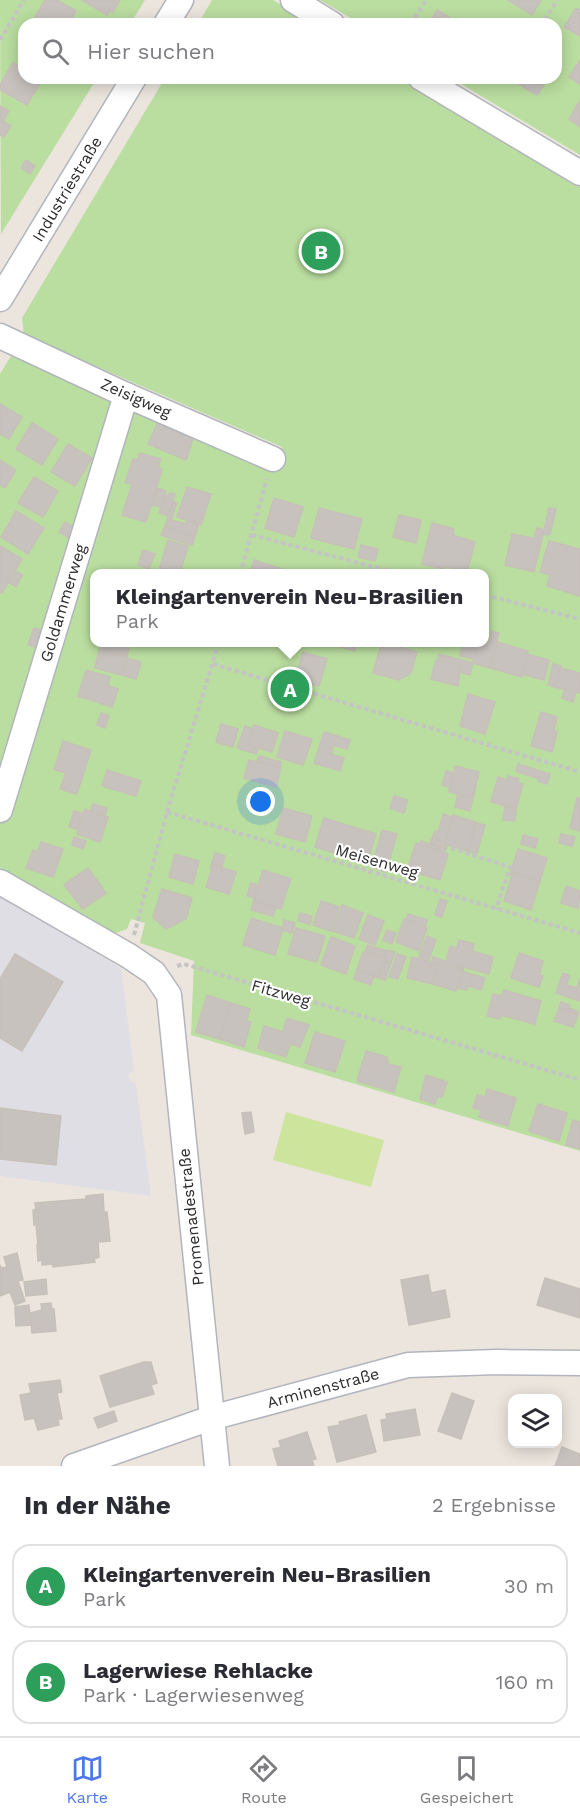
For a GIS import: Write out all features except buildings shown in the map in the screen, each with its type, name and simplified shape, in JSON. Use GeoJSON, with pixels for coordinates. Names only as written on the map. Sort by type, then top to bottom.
{"type":"FeatureCollection","features":[{"type":"Feature","properties":{"kind":"street"},"geometry":{"type":"LineString","coordinates":[[170,18],[181,0]]}},
{"type":"Feature","properties":{"kind":"street"},"geometry":{"type":"LineString","coordinates":[[293,0],[322,18]]}},
{"type":"Feature","properties":{"kind":"street","name":"Industriestraße"},"geometry":{"type":"LineString","coordinates":[[0,299],[130,84]]}},
{"type":"Feature","properties":{"kind":"street"},"geometry":{"type":"LineString","coordinates":[[431,84],[580,173]]}},
{"type":"Feature","properties":{"kind":"street","name":"Zeisigweg"},"geometry":{"type":"LineString","coordinates":[[0,336],[126,395],[273,459]]}},
{"type":"Feature","properties":{"kind":"street","name":"Goldammerweg"},"geometry":{"type":"LineString","coordinates":[[0,810],[126,395]]}},
{"type":"Feature","properties":{"kind":"street"},"geometry":{"type":"LineString","coordinates":[[0,882],[129,956],[153,973]]}},
{"type":"Feature","properties":{"kind":"street","name":"Promenadestraße"},"geometry":{"type":"LineString","coordinates":[[153,973],[169,995],[217,1466]]}},
{"type":"Feature","properties":{"kind":"street","name":"Arminenstraße"},"geometry":{"type":"LineString","coordinates":[[74,1466],[212,1418],[408,1365],[497,1362],[580,1363]]}},
{"type":"Feature","properties":{"kind":"path"},"geometry":{"type":"LineString","coordinates":[[0,40],[24,0]]}},
{"type":"Feature","properties":{"kind":"path"},"geometry":{"type":"LineString","coordinates":[[415,18],[426,0]]}},
{"type":"Feature","properties":{"kind":"path"},"geometry":{"type":"LineString","coordinates":[[546,18],[557,0]]}},
{"type":"Feature","properties":{"kind":"path"},"geometry":{"type":"LineString","coordinates":[[241,569],[273,459]]}},
{"type":"Feature","properties":{"kind":"path"},"geometry":{"type":"LineString","coordinates":[[252,535],[385,569]]}},
{"type":"Feature","properties":{"kind":"path"},"geometry":{"type":"LineString","coordinates":[[489,596],[580,619]]}},
{"type":"Feature","properties":{"kind":"path"},"geometry":{"type":"LineString","coordinates":[[129,956],[167,812],[218,647]]}},
{"type":"Feature","properties":{"kind":"path"},"geometry":{"type":"LineString","coordinates":[[213,664],[580,772]]}},
{"type":"Feature","properties":{"kind":"path","name":"Meisenweg"},"geometry":{"type":"LineString","coordinates":[[167,812],[580,933]]}},
{"type":"Feature","properties":{"kind":"path"},"geometry":{"type":"LineString","coordinates":[[451,848],[510,867],[496,909]]}},
{"type":"Feature","properties":{"kind":"path","name":"Fitzweg"},"geometry":{"type":"LineString","coordinates":[[153,973],[184,964],[580,1080]]}},
{"type":"Feature","properties":{"kind":"shaded area"},"geometry":{"type":"Polygon","coordinates":[[[0,896],[121,968],[134,1070],[128,1075],[130,1081],[136,1084],[151,1196],[0,1176],[0,896]]]}},
{"type":"Feature","properties":{"kind":"green space"},"geometry":{"type":"Polygon","coordinates":[[[0,0],[145,0],[134,18],[18,18],[18,84],[93,84],[1,234],[0,0]]]}},
{"type":"Feature","properties":{"kind":"green space"},"geometry":{"type":"Polygon","coordinates":[[[212,0],[273,0],[302,18],[202,18],[212,0]]]}},
{"type":"Feature","properties":{"kind":"green space"},"geometry":{"type":"Polygon","coordinates":[[[320,0],[580,0],[580,155],[461,84],[562,84],[562,18],[351,18],[320,0]]]}},
{"type":"Feature","properties":{"kind":"green space"},"geometry":{"type":"Polygon","coordinates":[[[161,84],[412,84],[580,183],[580,1151],[191,1035],[194,961],[140,943],[145,923],[131,919],[127,929],[113,934],[0,868],[0,374],[11,356],[108,398],[280,457],[282,447],[24,335],[22,318],[161,84]]]}},
{"type":"Feature","properties":{"kind":"green space"},"geometry":{"type":"Polygon","coordinates":[[[286,1112],[384,1140],[371,1187],[273,1160],[286,1112]]]}},
{"type":"Feature","properties":{"kind":"place","name":"Lagerwiese Rehlacke"},"geometry":{"type":"Point","coordinates":[321,251]}},
{"type":"Feature","properties":{"kind":"place","name":"Kleingartenverein Neu-Brasilien"},"geometry":{"type":"Point","coordinates":[290,689]}}]}
